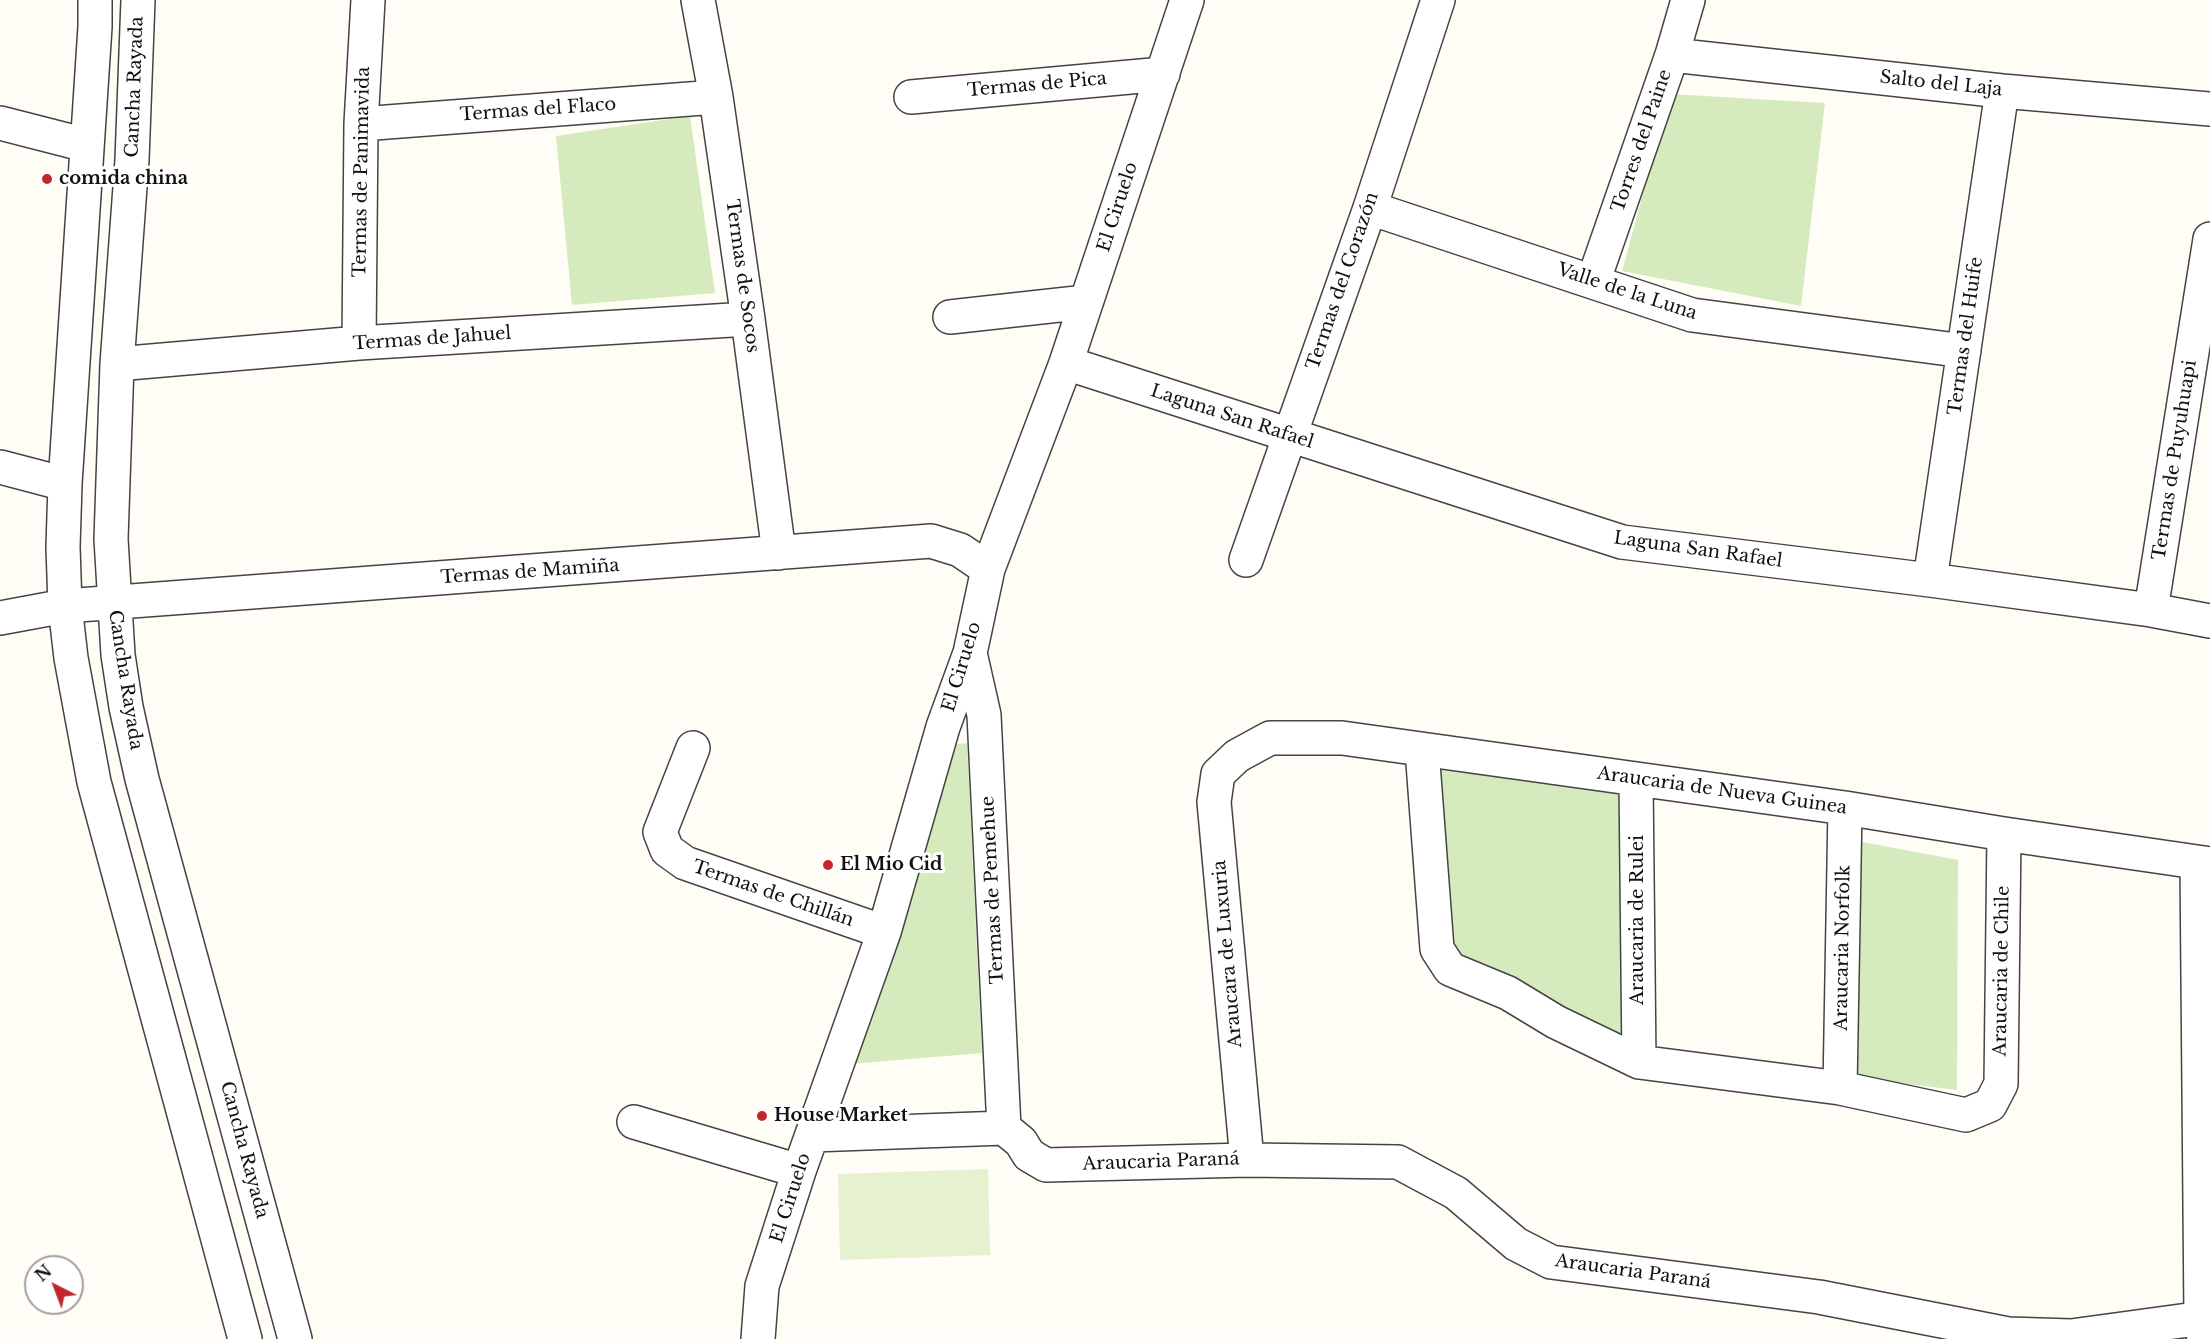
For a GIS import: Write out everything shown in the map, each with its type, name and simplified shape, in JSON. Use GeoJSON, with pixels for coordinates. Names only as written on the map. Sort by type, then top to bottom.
{"type":"FeatureCollection","features":[{"type":"Feature","properties":{"kind":"street"},"geometry":{"type":"LineString","coordinates":[[95,0],[64,484],[63,547],[71,658],[94,782],[245,1339]]}},
{"type":"Feature","properties":{"kind":"street","name":"Cancha Rayada"},"geometry":{"type":"LineString","coordinates":[[138,0],[132,160],[117,364],[111,539],[113,603],[118,655],[126,707],[142,779],[295,1339]]}},
{"type":"Feature","properties":{"kind":"street","name":"Termas de Panimavida"},"geometry":{"type":"LineString","coordinates":[[360,343],[361,124],[368,0]]}},
{"type":"Feature","properties":{"kind":"street","name":"Termas de Socos"},"geometry":{"type":"LineString","coordinates":[[698,0],[716,97],[779,553]]}},
{"type":"Feature","properties":{"kind":"street","name":"El Ciruelo"},"geometry":{"type":"LineString","coordinates":[[758,1339],[762,1286],[799,1171],[884,932],[943,727],[970,653],[988,569],[1066,363],[1187,0]]}},
{"type":"Feature","properties":{"kind":"street","name":"Termas del Corazón"},"geometry":{"type":"LineString","coordinates":[[1246,560],[1370,208],[1438,0]]}},
{"type":"Feature","properties":{"kind":"street","name":"Torres del Paine"},"geometry":{"type":"LineString","coordinates":[[1593,282],[1672,55],[1688,0]]}},
{"type":"Feature","properties":{"kind":"street","name":"Salto del Laja"},"geometry":{"type":"LineString","coordinates":[[1672,55],[2002,91],[2210,110]]}},
{"type":"Feature","properties":{"kind":"street","name":"Termas de Pica"},"geometry":{"type":"LineString","coordinates":[[911,97],[1162,74]]}},
{"type":"Feature","properties":{"kind":"street","name":"Termas del Huife"},"geometry":{"type":"LineString","coordinates":[[1930,580],[2002,91]]}},
{"type":"Feature","properties":{"kind":"street","name":"Termas del Flaco"},"geometry":{"type":"LineString","coordinates":[[361,124],[716,97]]}},
{"type":"Feature","properties":{"kind":"street"},"geometry":{"type":"LineString","coordinates":[[0,123],[86,145]]}},
{"type":"Feature","properties":{"kind":"street","name":"Valle de la Luna"},"geometry":{"type":"LineString","coordinates":[[1370,208],[1692,315],[1964,351]]}},
{"type":"Feature","properties":{"kind":"street","name":"Termas de Puyuhuapi"},"geometry":{"type":"LineString","coordinates":[[2151,610],[2210,239]]}},
{"type":"Feature","properties":{"kind":"street"},"geometry":{"type":"LineString","coordinates":[[950,316],[1086,302]]}},
{"type":"Feature","properties":{"kind":"street","name":"Termas de Jahuel"},"geometry":{"type":"LineString","coordinates":[[117,364],[360,343],[748,319]]}},
{"type":"Feature","properties":{"kind":"street","name":"Laguna San Rafael"},"geometry":{"type":"LineString","coordinates":[[1066,363],[1622,542],[1930,580],[2151,610],[2210,621]]}},
{"type":"Feature","properties":{"kind":"street"},"geometry":{"type":"LineString","coordinates":[[0,467],[64,484]]}},
{"type":"Feature","properties":{"kind":"street","name":"Termas de Mamiña"},"geometry":{"type":"LineString","coordinates":[[0,618],[66,606],[931,541],[960,550],[988,569]]}},
{"type":"Feature","properties":{"kind":"street","name":"Termas de Pemehue"},"geometry":{"type":"LineString","coordinates":[[970,653],[984,715],[1004,1128]]}},
{"type":"Feature","properties":{"kind":"street","name":"Araucaria de Nueva Guinea"},"geometry":{"type":"LineString","coordinates":[[1237,756],[1270,738],[1341,738],[1845,808],[2203,863]]}},
{"type":"Feature","properties":{"kind":"street","name":"Termas de Chillán"},"geometry":{"type":"LineString","coordinates":[[693,748],[660,832],[667,850],[685,863],[884,932]]}},
{"type":"Feature","properties":{"kind":"street"},"geometry":{"type":"LineString","coordinates":[[1422,750],[1437,949],[1450,969],[1508,993],[1556,1022],[1639,1062],[1840,1088]]}},
{"type":"Feature","properties":{"kind":"street","name":"Araucara de Luxuria"},"geometry":{"type":"LineString","coordinates":[[1237,756],[1218,774],[1214,802],[1247,1160]]}},
{"type":"Feature","properties":{"kind":"street","name":"Araucaria de Rulei"},"geometry":{"type":"LineString","coordinates":[[1636,779],[1639,1062]]}},
{"type":"Feature","properties":{"kind":"street","name":"Araucaria Norfolk"},"geometry":{"type":"LineString","coordinates":[[1840,1088],[1845,808]]}},
{"type":"Feature","properties":{"kind":"street","name":"Araucaria de Chile"},"geometry":{"type":"LineString","coordinates":[[1840,1088],[1966,1115],[1990,1106],[2001,1084],[2004,834]]}},
{"type":"Feature","properties":{"kind":"street"},"geometry":{"type":"LineString","coordinates":[[2203,863],[2205,1325]]}},
{"type":"Feature","properties":{"kind":"street"},"geometry":{"type":"LineString","coordinates":[[634,1122],[799,1171]]}},
{"type":"Feature","properties":{"kind":"street"},"geometry":{"type":"LineString","coordinates":[[812,1135],[1004,1128]]}},
{"type":"Feature","properties":{"kind":"street","name":"Araucaria Paraná"},"geometry":{"type":"LineString","coordinates":[[1004,1128],[1021,1142],[1029,1155],[1046,1165],[1247,1160],[1398,1162],[1456,1194],[1516,1244],[1551,1262],[1819,1297],[2008,1337],[2071,1336],[2205,1325]]}},
{"type":"Feature","properties":{"kind":"green space"},"geometry":{"type":"Polygon","coordinates":[[[1670,94],[1825,103],[1801,306],[1622,271],[1670,94]]]}},
{"type":"Feature","properties":{"kind":"green space"},"geometry":{"type":"Polygon","coordinates":[[[690,116],[715,293],[572,305],[556,136],[690,116]]]}},
{"type":"Feature","properties":{"kind":"green space"},"geometry":{"type":"Polygon","coordinates":[[[967,743],[982,1053],[850,1064],[947,745],[967,743]]]}},
{"type":"Feature","properties":{"kind":"green space"},"geometry":{"type":"Polygon","coordinates":[[[1431,761],[1629,785],[1630,1049],[1455,962],[1431,761]]]}},
{"type":"Feature","properties":{"kind":"green space"},"geometry":{"type":"Polygon","coordinates":[[[1852,840],[1958,860],[1957,1090],[1852,1077],[1852,840]]]}},
{"type":"Feature","properties":{"kind":"green space"},"geometry":{"type":"Polygon","coordinates":[[[988,1169],[990,1255],[840,1260],[838,1174],[988,1169]]]}},
{"type":"Feature","properties":{"kind":"place","name":"comida china"},"geometry":{"type":"Point","coordinates":[47,179]}},
{"type":"Feature","properties":{"kind":"place","name":"El Mio Cid"},"geometry":{"type":"Point","coordinates":[828,865]}},
{"type":"Feature","properties":{"kind":"place","name":"House Market"},"geometry":{"type":"Point","coordinates":[762,1116]}}]}
